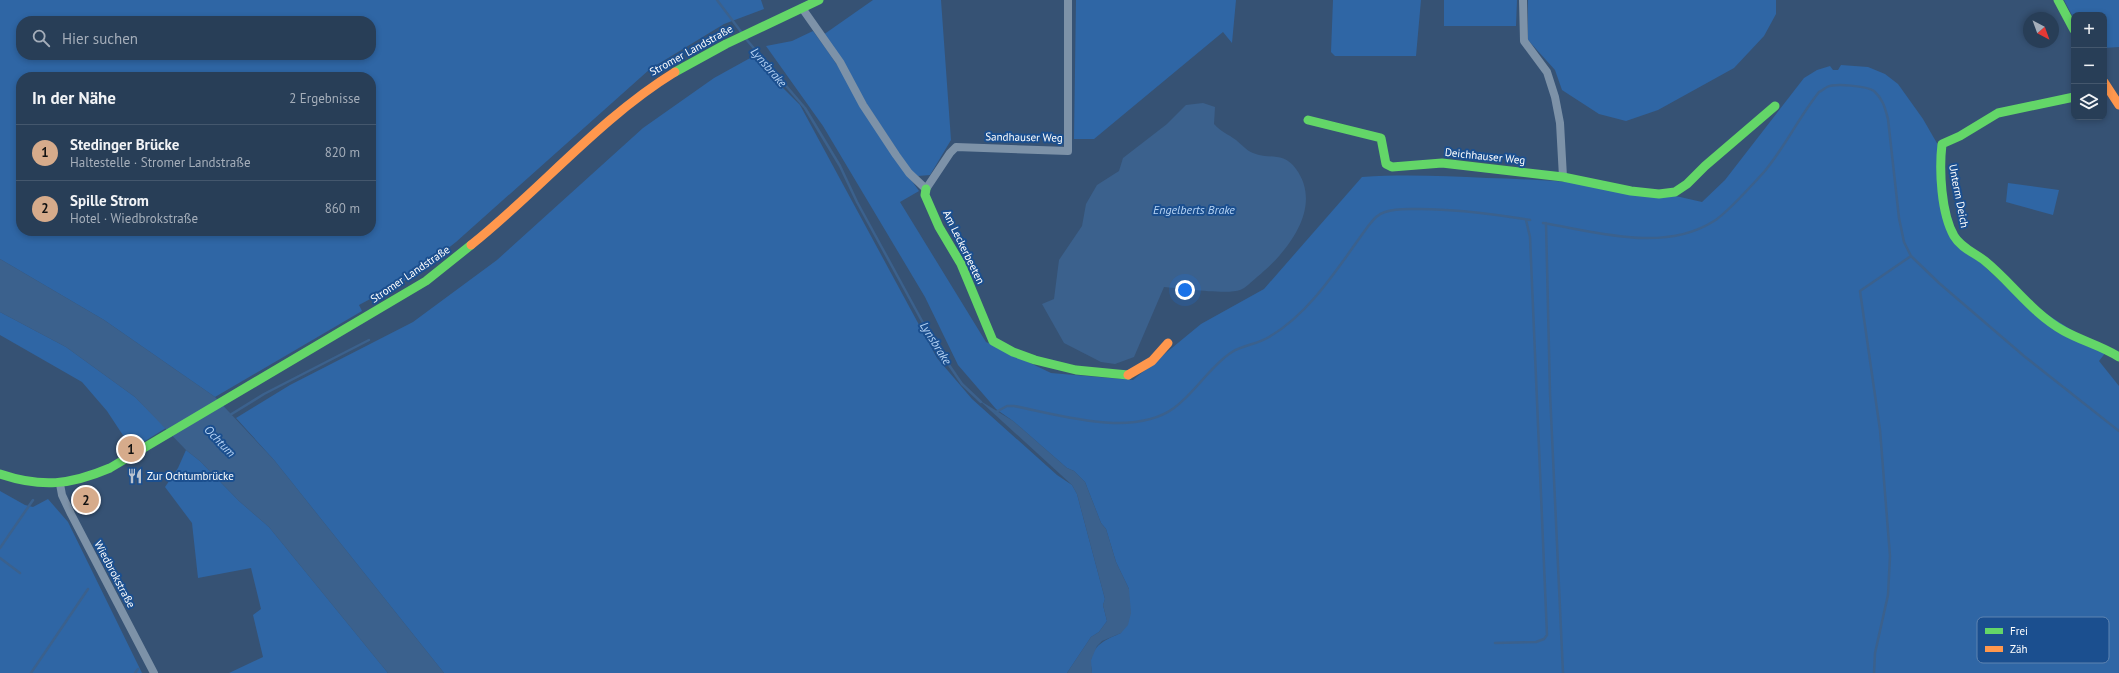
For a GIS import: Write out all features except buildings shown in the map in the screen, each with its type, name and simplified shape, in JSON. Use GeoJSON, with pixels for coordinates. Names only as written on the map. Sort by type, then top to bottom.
{"type":"FeatureCollection","features":[{"type":"Feature","properties":{"kind":"street","name":"Stromer Landstraße"},"geometry":{"type":"LineString","coordinates":[[0,474],[22,481],[60,484],[83,480],[103,472],[223,403],[426,281],[498,224],[637,97],[686,64],[737,37],[819,0]]}},
{"type":"Feature","properties":{"kind":"street","name":"Sandhauser Weg"},"geometry":{"type":"LineString","coordinates":[[926,189],[950,153],[956,147],[1068,151],[1068,0]]}},
{"type":"Feature","properties":{"kind":"street"},"geometry":{"type":"LineString","coordinates":[[1523,0],[1524,42],[1547,72],[1555,97],[1560,123],[1563,177]]}},
{"type":"Feature","properties":{"kind":"street"},"geometry":{"type":"LineString","coordinates":[[2058,0],[2071,24]]}},
{"type":"Feature","properties":{"kind":"street"},"geometry":{"type":"LineString","coordinates":[[802,8],[840,62],[863,105],[896,156],[909,173],[926,189]]}},
{"type":"Feature","properties":{"kind":"street"},"geometry":{"type":"LineString","coordinates":[[2107,89],[2119,105]]}},
{"type":"Feature","properties":{"kind":"street","name":"Unterm Deich"},"geometry":{"type":"LineString","coordinates":[[2071,98],[1998,113],[1960,136],[1942,144],[1940,155],[1943,188],[1950,227],[1955,238],[1964,248],[1988,263],[2034,311],[2074,337],[2112,352],[2119,357]]}},
{"type":"Feature","properties":{"kind":"street","name":"Deichhauser Weg"},"geometry":{"type":"LineString","coordinates":[[1308,120],[1381,138],[1384,143],[1384,156],[1386,164],[1392,167],[1442,163],[1563,177],[1631,191],[1659,194],[1676,192],[1687,184],[1705,166],[1775,106]]}},
{"type":"Feature","properties":{"kind":"street","name":"Am Leckerbeeten"},"geometry":{"type":"LineString","coordinates":[[926,189],[925,195],[939,227],[961,264],[994,341],[1013,352],[1035,360],[1076,370],[1130,375],[1152,362],[1168,343]]}},
{"type":"Feature","properties":{"kind":"street","name":"Wiedbrokstraße"},"geometry":{"type":"LineString","coordinates":[[60,484],[62,495],[154,673]]}},
{"type":"Feature","properties":{"kind":"shaded area"},"geometry":{"type":"Polygon","coordinates":[[[0,0],[761,0],[764,9],[724,24],[650,69],[456,242],[411,277],[359,305],[362,311],[215,397],[104,320],[0,259],[0,0]]]}},
{"type":"Feature","properties":{"kind":"shaded area"},"geometry":{"type":"Polygon","coordinates":[[[873,0],[941,0],[951,140],[930,175],[918,176],[911,171],[866,103],[843,60],[823,35],[873,0]]]}},
{"type":"Feature","properties":{"kind":"shaded area"},"geometry":{"type":"Polygon","coordinates":[[[1076,0],[1236,0],[1232,43],[1223,32],[1094,139],[1074,139],[1076,0]]]}},
{"type":"Feature","properties":{"kind":"shaded area"},"geometry":{"type":"Polygon","coordinates":[[[1333,0],[1421,0],[1416,56],[1335,56],[1331,52],[1333,0]]]}},
{"type":"Feature","properties":{"kind":"shaded area"},"geometry":{"type":"Polygon","coordinates":[[[1444,0],[1517,0],[1516,26],[1444,26],[1444,0]]]}},
{"type":"Feature","properties":{"kind":"shaded area"},"geometry":{"type":"Polygon","coordinates":[[[1528,0],[1776,0],[1776,14],[1764,36],[1734,68],[1658,110],[1626,121],[1599,114],[1562,90],[1555,70],[1528,40],[1528,0]]]}},
{"type":"Feature","properties":{"kind":"shaded area"},"geometry":{"type":"Polygon","coordinates":[[[2064,0],[2119,0],[2119,47],[2107,48],[2107,12],[2071,12],[2071,13],[2064,0]]]}},
{"type":"Feature","properties":{"kind":"shaded area"},"geometry":{"type":"Polygon","coordinates":[[[813,31],[841,70],[919,191],[900,202],[986,342],[1051,373],[1133,380],[1201,324],[1264,289],[1362,177],[1424,176],[1568,182],[1649,191],[1702,202],[1725,180],[1804,78],[1817,70],[1830,66],[1833,70],[1838,70],[1841,65],[1868,67],[1885,74],[1898,84],[1923,119],[1938,145],[1944,218],[1982,264],[2012,292],[2106,352],[2099,361],[2119,386],[2119,673],[1092,673],[1091,662],[1095,649],[1102,642],[1121,633],[1129,589],[1116,562],[1106,529],[1101,523],[1085,482],[1074,471],[1067,468],[1013,421],[996,409],[958,365],[925,297],[823,126],[766,46],[792,41],[813,31]]]}},
{"type":"Feature","properties":{"kind":"shaded area"},"geometry":{"type":"Polygon","coordinates":[[[752,57],[800,105],[937,358],[972,399],[1057,475],[1072,485],[1077,494],[1105,599],[1103,605],[1107,621],[1099,632],[1091,637],[1067,673],[444,673],[274,460],[236,418],[290,385],[413,322],[497,260],[643,128],[714,78],[752,57]]]}},
{"type":"Feature","properties":{"kind":"shaded area"},"geometry":{"type":"Polygon","coordinates":[[[2008,183],[2059,190],[2053,215],[2006,202],[2008,183]]]}},
{"type":"Feature","properties":{"kind":"shaded area"},"geometry":{"type":"Polygon","coordinates":[[[0,312],[66,347],[135,397],[166,428],[132,449],[107,411],[82,382],[0,335],[0,312]]]}},
{"type":"Feature","properties":{"kind":"shaded area"},"geometry":{"type":"Polygon","coordinates":[[[186,450],[200,461],[239,501],[269,527],[388,673],[229,673],[263,657],[253,615],[261,609],[251,568],[198,578],[192,523],[165,487],[178,468],[186,450]]]}},
{"type":"Feature","properties":{"kind":"shaded area"},"geometry":{"type":"Polygon","coordinates":[[[0,491],[25,505],[33,507],[48,499],[68,522],[142,673],[0,673],[0,491]]]}},
{"type":"Feature","properties":{"kind":"water","name":"Engelberts Brake"},"geometry":{"type":"Polygon","coordinates":[[[1203,103],[1215,107],[1214,124],[1249,151],[1259,155],[1281,158],[1291,163],[1304,184],[1306,199],[1304,214],[1290,242],[1280,255],[1249,284],[1240,290],[1225,292],[1164,287],[1134,357],[1115,364],[1101,362],[1064,343],[1042,304],[1054,299],[1059,260],[1082,226],[1086,204],[1097,185],[1119,171],[1123,158],[1167,124],[1186,105],[1203,103]]]}},
{"type":"Feature","properties":{"kind":"water","name":"Ochtum"},"geometry":{"type":"Polygon","coordinates":[[[0,259],[104,320],[215,397],[274,460],[444,673],[388,673],[269,527],[239,501],[200,461],[186,450],[135,397],[66,347],[0,312],[0,259]]]}},
{"type":"Feature","properties":{"kind":"water"},"geometry":{"type":"Polygon","coordinates":[[[979,400],[1013,421],[1067,468],[1074,471],[1085,482],[1101,523],[1106,529],[1116,562],[1129,589],[1131,613],[1128,625],[1121,633],[1102,641],[1097,646],[1091,660],[1092,673],[1067,673],[1091,637],[1099,632],[1107,621],[1103,605],[1105,599],[1077,494],[1072,485],[979,400]]]}},
{"type":"Feature","properties":{"kind":"waterway","name":"Lynsbrake"},"geometry":{"type":"LineString","coordinates":[[717,0],[742,33]]}},
{"type":"Feature","properties":{"kind":"waterway","name":"Lynsbrake"},"geometry":{"type":"LineString","coordinates":[[746,39],[805,108],[840,166],[857,202],[934,343],[962,384],[981,402]]}},
{"type":"Feature","properties":{"kind":"waterway"},"geometry":{"type":"LineString","coordinates":[[1543,223],[1608,235],[1630,237],[1652,238],[1674,236],[1695,231],[1714,221],[1725,212],[1764,172],[1819,92],[1827,87],[1837,85],[1858,86],[1870,89],[1874,91],[1882,100],[1888,119],[1899,218],[1904,242],[1911,256],[1939,283],[2024,356],[2119,431]]}},
{"type":"Feature","properties":{"kind":"waterway"},"geometry":{"type":"LineString","coordinates":[[996,412],[1007,406],[1014,406],[1096,422],[1117,423],[1138,422],[1157,417],[1182,402],[1217,364],[1232,352],[1269,337],[1299,314],[1312,301],[1369,225],[1380,214],[1398,209],[1433,209],[1475,212],[1530,220]]}},
{"type":"Feature","properties":{"kind":"waterway"},"geometry":{"type":"LineString","coordinates":[[1495,643],[1536,642],[1544,639],[1547,635],[1530,237],[1526,220]]}},
{"type":"Feature","properties":{"kind":"waterway"},"geometry":{"type":"LineString","coordinates":[[1546,223],[1550,393],[1563,673]]}},
{"type":"Feature","properties":{"kind":"waterway"},"geometry":{"type":"LineString","coordinates":[[1874,673],[1875,653],[1888,595],[1890,556],[1880,430],[1860,291],[1911,256]]}},
{"type":"Feature","properties":{"kind":"waterway"},"geometry":{"type":"LineString","coordinates":[[230,415],[264,394],[369,340]]}},
{"type":"Feature","properties":{"kind":"waterway"},"geometry":{"type":"LineString","coordinates":[[0,548],[33,500]]}},
{"type":"Feature","properties":{"kind":"waterway"},"geometry":{"type":"LineString","coordinates":[[0,558],[20,573]]}},
{"type":"Feature","properties":{"kind":"waterway"},"geometry":{"type":"LineString","coordinates":[[31,673],[88,589]]}},
{"type":"Feature","properties":{"kind":"waterway"},"geometry":{"type":"LineString","coordinates":[[135,673],[138,669]]}},
{"type":"Feature","properties":{"kind":"traffic: fast"},"geometry":{"type":"LineString","coordinates":[[675,72],[726,44],[819,0]]}},
{"type":"Feature","properties":{"kind":"traffic: fast"},"geometry":{"type":"LineString","coordinates":[[2058,0],[2071,24]]}},
{"type":"Feature","properties":{"kind":"traffic: fast"},"geometry":{"type":"LineString","coordinates":[[2071,98],[1998,113],[1960,136],[1942,144],[1941,178],[1946,216],[1957,240],[1964,247],[1985,261],[2042,316],[2064,331],[2119,357]]}},
{"type":"Feature","properties":{"kind":"traffic: fast"},"geometry":{"type":"LineString","coordinates":[[1308,120],[1381,138],[1386,164],[1392,167],[1442,163],[1563,177],[1631,191],[1659,194],[1675,192],[1687,184],[1705,166],[1775,106]]}},
{"type":"Feature","properties":{"kind":"traffic: fast"},"geometry":{"type":"LineString","coordinates":[[926,189],[925,195],[939,227],[961,264],[993,341],[1013,352],[1035,360],[1076,370],[1128,375]]}},
{"type":"Feature","properties":{"kind":"traffic: fast"},"geometry":{"type":"LineString","coordinates":[[0,474],[29,481],[56,483],[82,478],[110,468],[426,281],[471,245]]}},
{"type":"Feature","properties":{"kind":"traffic: slow"},"geometry":{"type":"LineString","coordinates":[[471,245],[596,132],[648,90],[675,72]]}},
{"type":"Feature","properties":{"kind":"traffic: slow"},"geometry":{"type":"LineString","coordinates":[[2105,84],[2119,105]]}},
{"type":"Feature","properties":{"kind":"traffic: slow"},"geometry":{"type":"LineString","coordinates":[[1128,375],[1152,361],[1168,343]]}},
{"type":"Feature","properties":{"kind":"place","name":"Stedinger Brücke"},"geometry":{"type":"Point","coordinates":[131,449]}},
{"type":"Feature","properties":{"kind":"place","name":"Zur Ochtumbrücke"},"geometry":{"type":"Point","coordinates":[135,476]}},
{"type":"Feature","properties":{"kind":"place","name":"Spille Strom"},"geometry":{"type":"Point","coordinates":[86,500]}}]}
